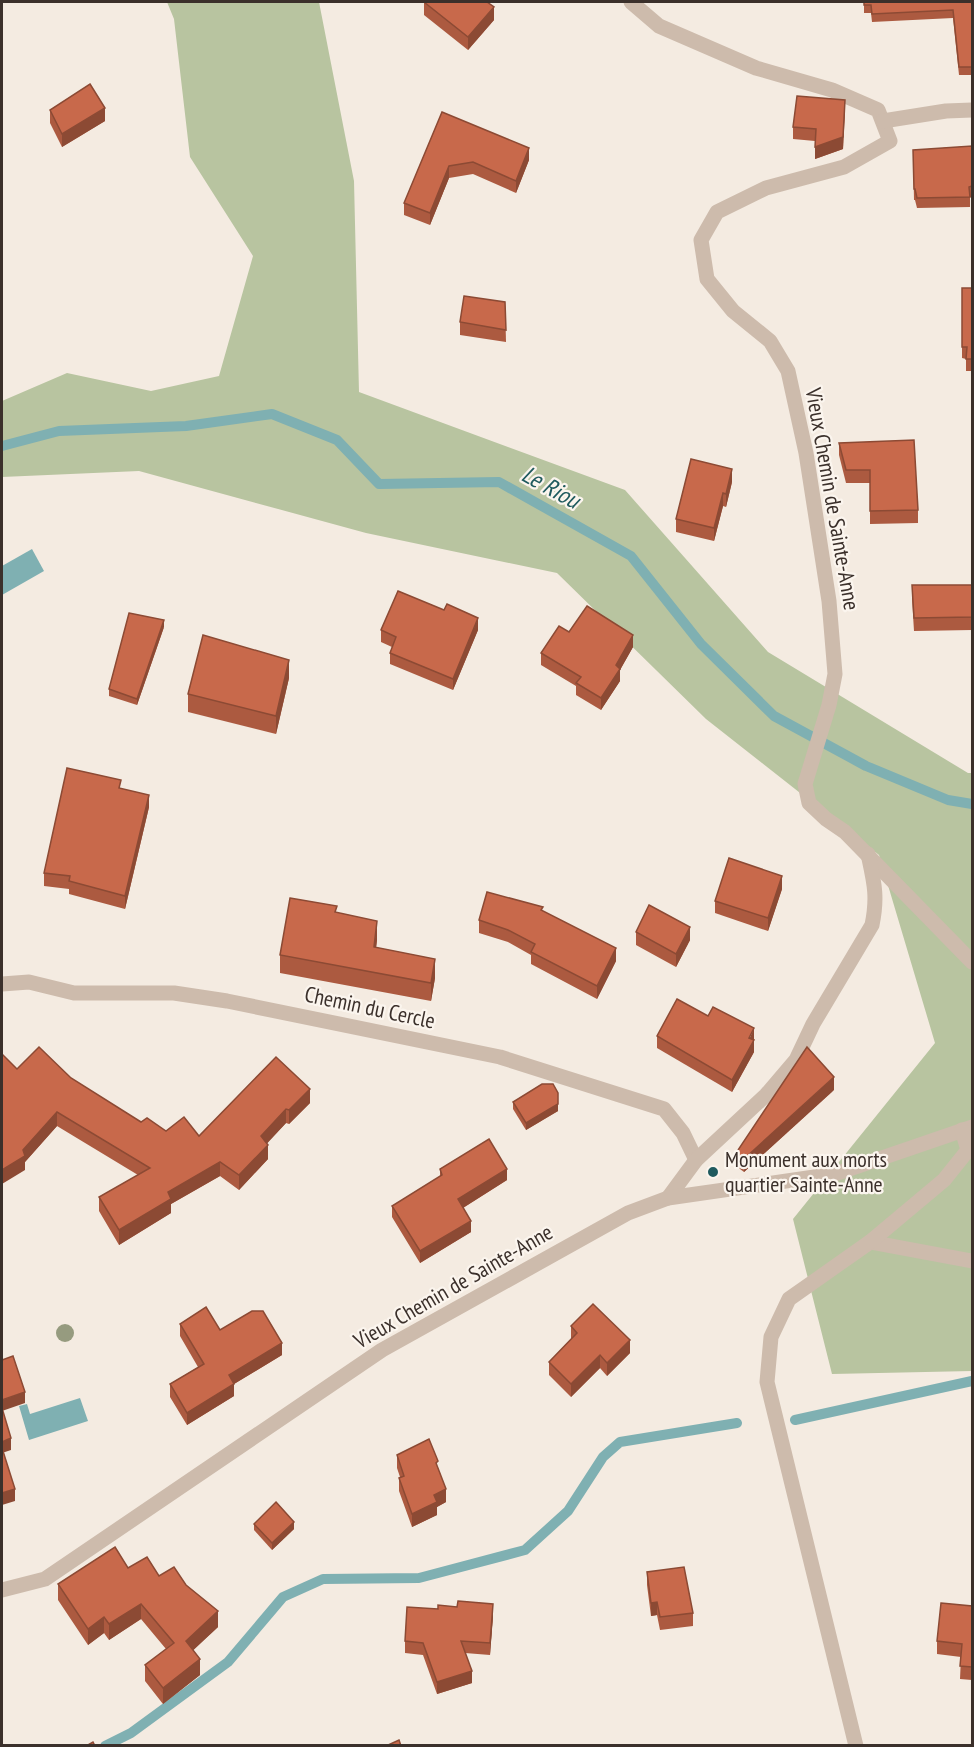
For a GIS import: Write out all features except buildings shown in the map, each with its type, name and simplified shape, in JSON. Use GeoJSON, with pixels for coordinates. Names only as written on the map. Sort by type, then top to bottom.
{"type":"FeatureCollection","features":[{"type":"Feature","properties":{"kind":"street"},"geometry":{"type":"LineString","coordinates":[[631,2],[659,26],[756,68],[832,90],[879,110],[883,121],[946,111],[972,110]]}},
{"type":"Feature","properties":{"kind":"street","name":"Vieux Chemin de Sainte-Anne"},"geometry":{"type":"LineString","coordinates":[[883,121],[890,141],[844,167],[766,188],[717,212],[701,240],[707,279],[734,311],[770,341],[788,371],[806,453],[830,610],[835,674],[829,705],[805,784],[809,803],[868,854],[972,962]]}},
{"type":"Feature","properties":{"kind":"street"},"geometry":{"type":"LineString","coordinates":[[668,1198],[696,1160],[766,1095],[796,1060],[813,1024],[872,925],[876,907],[876,889],[868,854]]}},
{"type":"Feature","properties":{"kind":"street","name":"Chemin du Cercle"},"geometry":{"type":"LineString","coordinates":[[2,984],[29,982],[74,993],[174,993],[227,1001],[500,1057],[663,1109],[683,1133],[696,1160]]}},
{"type":"Feature","properties":{"kind":"street"},"geometry":{"type":"LineString","coordinates":[[856,1746],[767,1382],[771,1337],[789,1299],[870,1242],[944,1180],[968,1150],[967,1128]]}},
{"type":"Feature","properties":{"kind":"street","name":"Vieux Chemin de Sainte-Anne"},"geometry":{"type":"LineString","coordinates":[[2,1590],[45,1579],[382,1350],[628,1213],[668,1198],[835,1174],[967,1128]]}},
{"type":"Feature","properties":{"kind":"street"},"geometry":{"type":"LineString","coordinates":[[870,1242],[972,1261]]}},
{"type":"Feature","properties":{"kind":"green space"},"geometry":{"type":"Polygon","coordinates":[[[167,2],[319,2],[354,181],[359,392],[625,490],[768,652],[968,773],[972,773],[972,1371],[832,1374],[793,1219],[935,1043],[879,855],[706,719],[557,573],[366,533],[139,471],[2,477],[2,401],[67,373],[151,391],[219,376],[253,256],[190,157],[174,19],[167,2]]]}},
{"type":"Feature","properties":{"kind":"water"},"geometry":{"type":"Polygon","coordinates":[[[32,549],[44,571],[2,595],[2,566],[32,549]]]}},
{"type":"Feature","properties":{"kind":"water"},"geometry":{"type":"Polygon","coordinates":[[[80,1398],[88,1421],[29,1440],[19,1406],[27,1404],[30,1414],[80,1398]]]}},
{"type":"Feature","properties":{"kind":"waterway","name":"Le Riou"},"geometry":{"type":"LineString","coordinates":[[2,446],[59,431],[186,426],[272,414],[337,440],[379,484],[499,482],[631,556],[701,644],[774,716],[866,766],[948,800],[972,804]]}},
{"type":"Feature","properties":{"kind":"waterway"},"geometry":{"type":"LineString","coordinates":[[795,1420],[972,1381]]}},
{"type":"Feature","properties":{"kind":"waterway"},"geometry":{"type":"LineString","coordinates":[[105,1746],[131,1733],[228,1662],[283,1597],[323,1579],[419,1578],[525,1550],[568,1511],[603,1457],[620,1442],[737,1423]]}},
{"type":"Feature","properties":{"kind":"place","name":"Monument aux morts quartier Sainte-Anne"},"geometry":{"type":"Point","coordinates":[713,1172]}}]}
